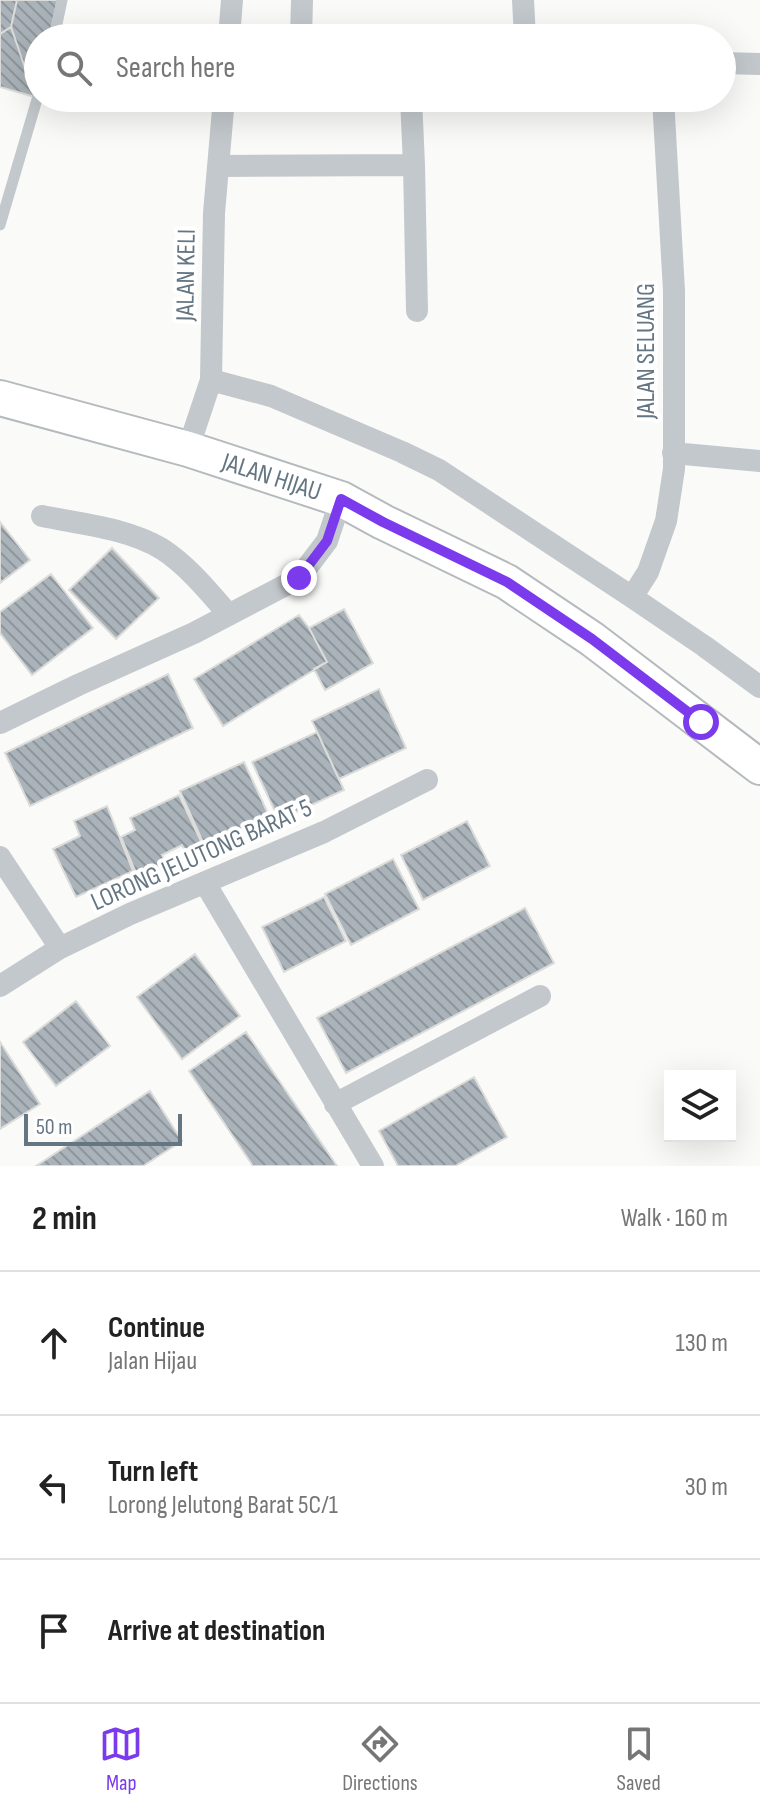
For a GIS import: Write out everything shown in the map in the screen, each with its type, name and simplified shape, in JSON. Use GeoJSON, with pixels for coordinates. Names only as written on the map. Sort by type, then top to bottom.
{"type":"FeatureCollection","features":[{"type":"Feature","properties":{"kind":"main road","name":"JALAN HIJAU"},"geometry":{"type":"LineString","coordinates":[[0,398],[188,449],[341,499],[507,582],[592,639],[760,767]]}},
{"type":"Feature","properties":{"kind":"street"},"geometry":{"type":"LineString","coordinates":[[230,24],[232,0]]}},
{"type":"Feature","properties":{"kind":"street"},"geometry":{"type":"LineString","coordinates":[[301,24],[302,0]]}},
{"type":"Feature","properties":{"kind":"street"},"geometry":{"type":"LineString","coordinates":[[523,0],[524,24]]}},
{"type":"Feature","properties":{"kind":"street"},"geometry":{"type":"LineString","coordinates":[[736,63],[760,64]]}},
{"type":"Feature","properties":{"kind":"street","name":"JALAN KELI"},"geometry":{"type":"LineString","coordinates":[[188,449],[211,380],[214,213],[223,112]]}},
{"type":"Feature","properties":{"kind":"street"},"geometry":{"type":"LineString","coordinates":[[412,112],[417,311]]}},
{"type":"Feature","properties":{"kind":"street","name":"JALAN SELUANG"},"geometry":{"type":"LineString","coordinates":[[632,597],[648,572],[666,521],[674,469],[674,291],[664,112]]}},
{"type":"Feature","properties":{"kind":"street"},"geometry":{"type":"LineString","coordinates":[[219,166],[414,165]]}},
{"type":"Feature","properties":{"kind":"street"},"geometry":{"type":"LineString","coordinates":[[211,380],[271,396],[439,470],[632,597],[760,687]]}},
{"type":"Feature","properties":{"kind":"street"},"geometry":{"type":"LineString","coordinates":[[673,453],[760,461]]}},
{"type":"Feature","properties":{"kind":"street"},"geometry":{"type":"LineString","coordinates":[[0,723],[194,633],[299,578],[327,541],[341,499]]}},
{"type":"Feature","properties":{"kind":"street"},"geometry":{"type":"LineString","coordinates":[[42,516],[140,538],[163,550],[184,567],[229,615]]}},
{"type":"Feature","properties":{"kind":"street","name":"LORONG JELUTONG BARAT 5"},"geometry":{"type":"LineString","coordinates":[[0,986],[60,948],[130,914],[324,832],[427,780]]}},
{"type":"Feature","properties":{"kind":"street"},"geometry":{"type":"LineString","coordinates":[[0,857],[60,948]]}},
{"type":"Feature","properties":{"kind":"street"},"geometry":{"type":"LineString","coordinates":[[205,883],[373,1166]]}},
{"type":"Feature","properties":{"kind":"street"},"geometry":{"type":"LineString","coordinates":[[335,1104],[540,996]]}},
{"type":"Feature","properties":{"kind":"lane"},"geometry":{"type":"LineString","coordinates":[[57,24],[62,0]]}},
{"type":"Feature","properties":{"kind":"lane"},"geometry":{"type":"LineString","coordinates":[[0,225],[33,112]]}},
{"type":"Feature","properties":{"kind":"building"},"geometry":{"type":"Polygon","coordinates":[[[0,0],[17,0],[11,27],[0,34],[0,0]]]}},
{"type":"Feature","properties":{"kind":"building"},"geometry":{"type":"Polygon","coordinates":[[[0,0],[58,0],[52,24],[24,24],[24,94],[0,87],[0,0]]]}},
{"type":"Feature","properties":{"kind":"building"},"geometry":{"type":"Polygon","coordinates":[[[17,0],[58,0],[52,24],[24,24],[24,65],[11,27],[17,0]]]}},
{"type":"Feature","properties":{"kind":"building"},"geometry":{"type":"Polygon","coordinates":[[[11,27],[24,65],[24,94],[0,87],[0,34],[11,27]]]}},
{"type":"Feature","properties":{"kind":"building"},"geometry":{"type":"Polygon","coordinates":[[[0,522],[30,560],[0,583],[0,522]]]}},
{"type":"Feature","properties":{"kind":"building"},"geometry":{"type":"Polygon","coordinates":[[[112,548],[159,598],[116,639],[69,590],[112,548]]]}},
{"type":"Feature","properties":{"kind":"building"},"geometry":{"type":"Polygon","coordinates":[[[51,574],[93,628],[32,675],[0,633],[0,612],[51,574]]]}},
{"type":"Feature","properties":{"kind":"building"},"geometry":{"type":"Polygon","coordinates":[[[344,609],[373,663],[325,690],[314,669],[327,662],[309,628],[344,609]]]}},
{"type":"Feature","properties":{"kind":"building"},"geometry":{"type":"Polygon","coordinates":[[[299,615],[327,662],[223,726],[194,679],[299,615]]]}},
{"type":"Feature","properties":{"kind":"building"},"geometry":{"type":"Polygon","coordinates":[[[168,674],[193,728],[30,806],[5,753],[168,674]]]}},
{"type":"Feature","properties":{"kind":"building"},"geometry":{"type":"Polygon","coordinates":[[[379,689],[406,748],[339,779],[312,721],[379,689]]]}},
{"type":"Feature","properties":{"kind":"building"},"geometry":{"type":"Polygon","coordinates":[[[317,732],[344,790],[279,820],[252,762],[317,732]]]}},
{"type":"Feature","properties":{"kind":"building"},"geometry":{"type":"Polygon","coordinates":[[[244,762],[271,820],[206,849],[180,791],[244,762]]]}},
{"type":"Feature","properties":{"kind":"building"},"geometry":{"type":"Polygon","coordinates":[[[179,795],[208,856],[192,865],[182,845],[162,855],[169,869],[140,883],[121,837],[135,830],[130,818],[179,795]]]}},
{"type":"Feature","properties":{"kind":"building"},"geometry":{"type":"Polygon","coordinates":[[[107,806],[133,871],[76,897],[53,849],[80,836],[74,821],[107,806]]]}},
{"type":"Feature","properties":{"kind":"building"},"geometry":{"type":"Polygon","coordinates":[[[467,821],[490,866],[423,900],[401,855],[467,821]]]}},
{"type":"Feature","properties":{"kind":"building"},"geometry":{"type":"Polygon","coordinates":[[[393,859],[419,909],[351,945],[325,894],[393,859]]]}},
{"type":"Feature","properties":{"kind":"building"},"geometry":{"type":"Polygon","coordinates":[[[324,897],[346,941],[284,972],[262,927],[324,897]]]}},
{"type":"Feature","properties":{"kind":"building"},"geometry":{"type":"Polygon","coordinates":[[[525,908],[554,963],[346,1073],[317,1018],[525,908]]]}},
{"type":"Feature","properties":{"kind":"building"},"geometry":{"type":"Polygon","coordinates":[[[195,954],[240,1016],[182,1059],[137,997],[195,954]]]}},
{"type":"Feature","properties":{"kind":"building"},"geometry":{"type":"Polygon","coordinates":[[[76,1001],[110,1046],[56,1086],[23,1042],[76,1001]]]}},
{"type":"Feature","properties":{"kind":"building"},"geometry":{"type":"Polygon","coordinates":[[[246,1032],[337,1166],[253,1166],[189,1071],[246,1032]]]}},
{"type":"Feature","properties":{"kind":"building"},"geometry":{"type":"Polygon","coordinates":[[[0,1042],[40,1104],[0,1129],[0,1042]]]}},
{"type":"Feature","properties":{"kind":"building"},"geometry":{"type":"Polygon","coordinates":[[[474,1077],[507,1137],[455,1166],[398,1166],[379,1131],[474,1077]]]}},
{"type":"Feature","properties":{"kind":"building"},"geometry":{"type":"Polygon","coordinates":[[[150,1091],[182,1141],[143,1166],[36,1166],[150,1091]]]}},
{"type":"Feature","properties":{"kind":"route"},"geometry":{"type":"LineString","coordinates":[[299,578],[327,541],[341,499],[507,582],[592,639],[701,722]]}}]}
